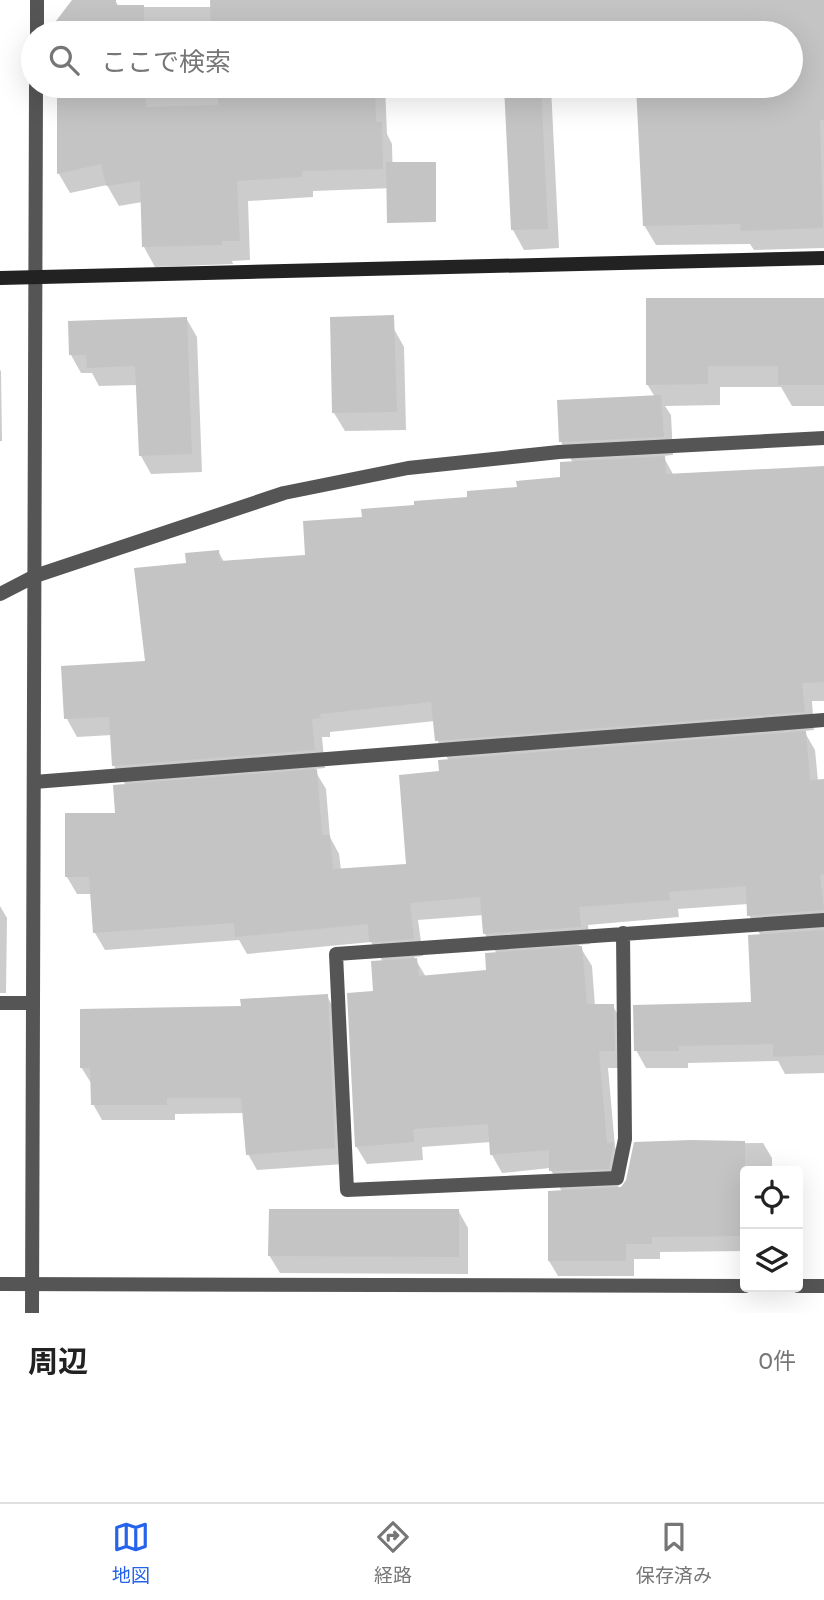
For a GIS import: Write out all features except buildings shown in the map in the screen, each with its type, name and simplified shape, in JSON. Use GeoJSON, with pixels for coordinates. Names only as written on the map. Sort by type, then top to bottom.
{"type":"FeatureCollection","features":[{"type":"Feature","properties":{"kind":"street"},"geometry":{"type":"LineString","coordinates":[[37,0],[37,21]]}},
{"type":"Feature","properties":{"kind":"street"},"geometry":{"type":"LineString","coordinates":[[33,1313],[36,98]]}},
{"type":"Feature","properties":{"kind":"street"},"geometry":{"type":"LineString","coordinates":[[0,278],[824,258]]}},
{"type":"Feature","properties":{"kind":"street"},"geometry":{"type":"LineString","coordinates":[[0,594],[36,576],[284,493],[408,468],[559,452],[824,438]]}},
{"type":"Feature","properties":{"kind":"street"},"geometry":{"type":"LineString","coordinates":[[34,782],[824,720]]}},
{"type":"Feature","properties":{"kind":"street"},"geometry":{"type":"LineString","coordinates":[[624,933],[625,1139],[617,1178],[347,1190],[336,954],[624,933],[824,920]]}},
{"type":"Feature","properties":{"kind":"street"},"geometry":{"type":"LineString","coordinates":[[0,1003],[33,1003]]}},
{"type":"Feature","properties":{"kind":"street"},"geometry":{"type":"LineString","coordinates":[[0,1284],[740,1286]]}},
{"type":"Feature","properties":{"kind":"street"},"geometry":{"type":"LineString","coordinates":[[803,1286],[824,1286]]}}]}
